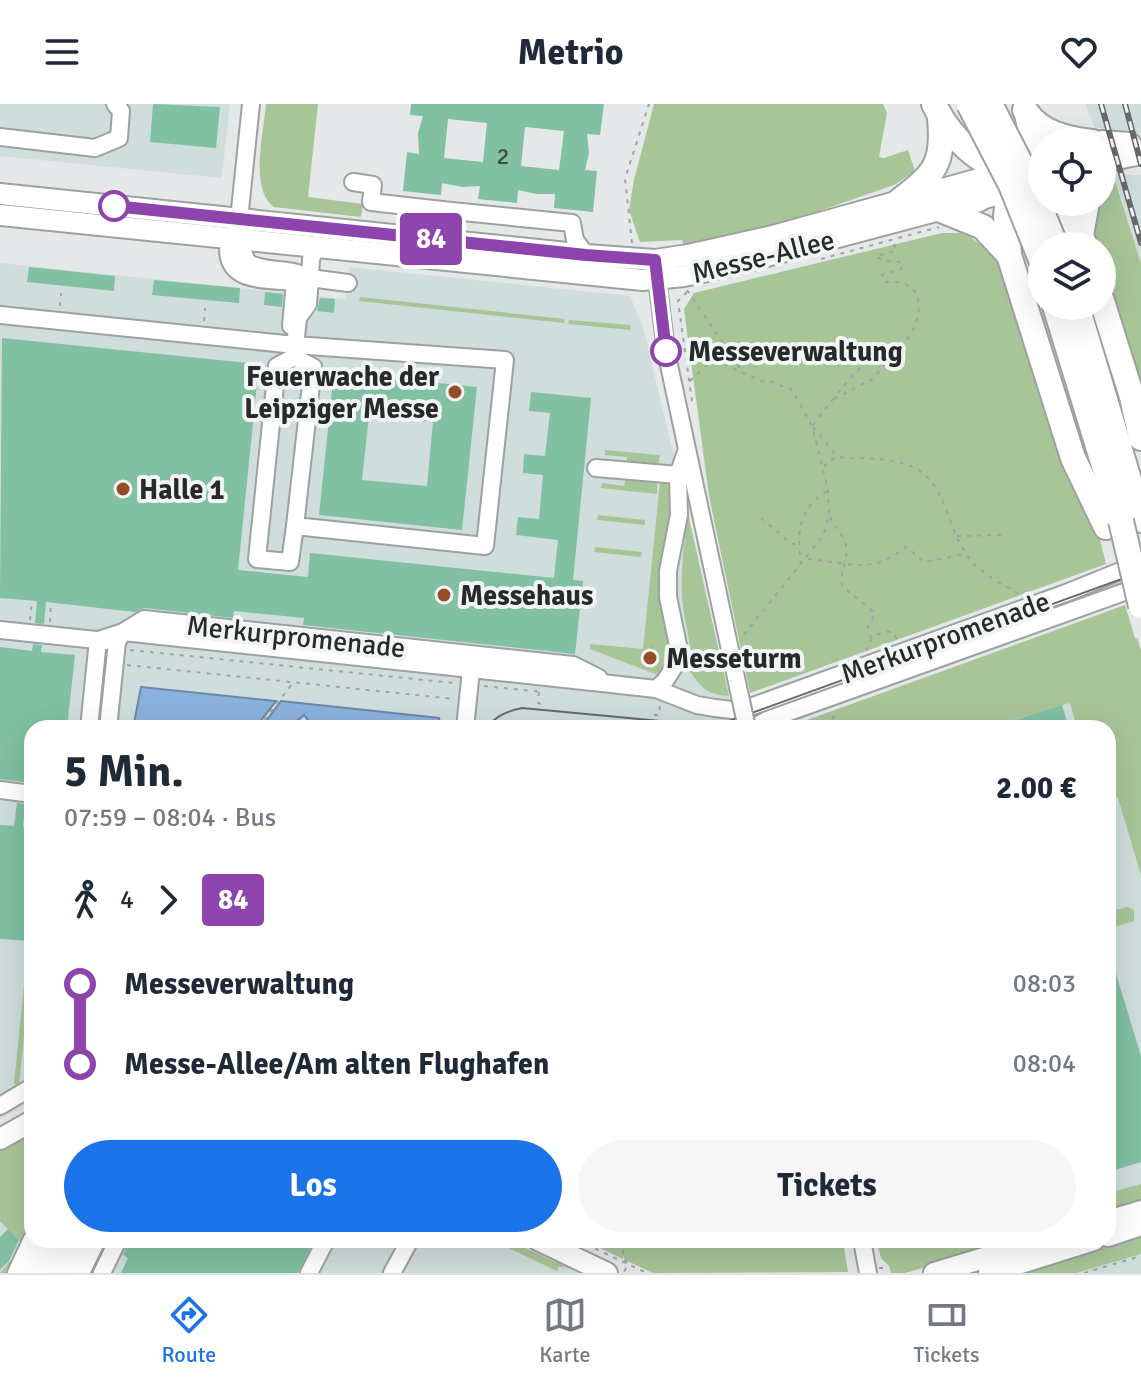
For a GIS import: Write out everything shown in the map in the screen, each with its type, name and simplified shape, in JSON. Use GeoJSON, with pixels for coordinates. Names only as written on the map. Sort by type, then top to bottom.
{"type":"FeatureCollection","features":[{"type":"Feature","properties":{"kind":"highway"},"geometry":{"type":"LineString","coordinates":[[969,104],[1011,185],[1030,232]]}},
{"type":"Feature","properties":{"kind":"highway"},"geometry":{"type":"LineString","coordinates":[[990,104],[1028,178],[1050,232]]}},
{"type":"Feature","properties":{"kind":"highway"},"geometry":{"type":"LineString","coordinates":[[1024,109],[1043,128]]}},
{"type":"Feature","properties":{"kind":"highway"},"geometry":{"type":"LineString","coordinates":[[1024,109],[1030,139],[1027,177],[1006,216],[1009,255],[1073,458],[1127,521]]}},
{"type":"Feature","properties":{"kind":"highway"},"geometry":{"type":"LineString","coordinates":[[937,111],[976,156],[1027,177]]}},
{"type":"Feature","properties":{"kind":"highway"},"geometry":{"type":"LineString","coordinates":[[898,202],[924,182],[938,163],[942,141],[937,111]]}},
{"type":"Feature","properties":{"kind":"highway"},"geometry":{"type":"LineString","coordinates":[[1116,147],[1137,149]]}},
{"type":"Feature","properties":{"kind":"highway"},"geometry":{"type":"LineString","coordinates":[[974,191],[1027,177]]}},
{"type":"Feature","properties":{"kind":"highway"},"geometry":{"type":"LineString","coordinates":[[941,210],[983,227],[1009,255]]}},
{"type":"Feature","properties":{"kind":"highway"},"geometry":{"type":"LineString","coordinates":[[1060,320],[1127,521]]}},
{"type":"Feature","properties":{"kind":"highway"},"geometry":{"type":"LineString","coordinates":[[1080,320],[1127,521],[1140,594]]}},
{"type":"Feature","properties":{"kind":"highway"},"geometry":{"type":"LineString","coordinates":[[1108,320],[1141,434]]}},
{"type":"Feature","properties":{"kind":"main road"},"geometry":{"type":"LineString","coordinates":[[1116,157],[1137,149]]}},
{"type":"Feature","properties":{"kind":"main road","name":"Messe-Allee"},"geometry":{"type":"LineString","coordinates":[[0,194],[235,237],[431,239],[586,255],[656,270],[729,266],[941,210],[974,191]]}},
{"type":"Feature","properties":{"kind":"main road","name":"Messe-Allee"},"geometry":{"type":"LineString","coordinates":[[0,215],[622,279],[898,202],[974,191]]}},
{"type":"Feature","properties":{"kind":"main road"},"geometry":{"type":"LineString","coordinates":[[0,1139],[24,1126]]}},
{"type":"Feature","properties":{"kind":"main road"},"geometry":{"type":"LineString","coordinates":[[1116,1226],[1141,1211]]}},
{"type":"Feature","properties":{"kind":"main road"},"geometry":{"type":"LineString","coordinates":[[1116,1231],[1141,1225]]}},
{"type":"Feature","properties":{"kind":"main road"},"geometry":{"type":"LineString","coordinates":[[555,1248],[607,1273]]}},
{"type":"Feature","properties":{"kind":"main road"},"geometry":{"type":"LineString","coordinates":[[934,1273],[1017,1248]]}},
{"type":"Feature","properties":{"kind":"main road"},"geometry":{"type":"LineString","coordinates":[[989,1273],[1062,1248]]}},
{"type":"Feature","properties":{"kind":"street"},"geometry":{"type":"LineString","coordinates":[[0,137],[95,148],[119,138],[121,111],[115,104]]}},
{"type":"Feature","properties":{"kind":"street"},"geometry":{"type":"LineString","coordinates":[[251,104],[231,267],[240,275],[295,282],[300,306]]}},
{"type":"Feature","properties":{"kind":"street"},"geometry":{"type":"LineString","coordinates":[[353,182],[373,185],[371,202],[572,223],[575,240],[586,255]]}},
{"type":"Feature","properties":{"kind":"street"},"geometry":{"type":"LineString","coordinates":[[431,239],[442,210]]}},
{"type":"Feature","properties":{"kind":"street"},"geometry":{"type":"LineString","coordinates":[[235,237],[248,263],[264,269],[298,271],[310,278],[348,283]]}},
{"type":"Feature","properties":{"kind":"street"},"geometry":{"type":"LineString","coordinates":[[293,349],[313,367],[290,562],[257,559],[277,366],[293,349],[300,306],[316,247]]}},
{"type":"Feature","properties":{"kind":"street"},"geometry":{"type":"LineString","coordinates":[[656,270],[666,351],[745,720]]}},
{"type":"Feature","properties":{"kind":"street"},"geometry":{"type":"LineString","coordinates":[[0,315],[293,349],[505,360],[485,546],[295,526]]}},
{"type":"Feature","properties":{"kind":"street"},"geometry":{"type":"LineString","coordinates":[[658,696],[676,664],[679,650],[668,597],[668,571],[680,500],[678,475],[686,451]]}},
{"type":"Feature","properties":{"kind":"street"},"geometry":{"type":"LineString","coordinates":[[596,468],[678,475]]}},
{"type":"Feature","properties":{"kind":"street","name":"Merkurpromenade"},"geometry":{"type":"LineString","coordinates":[[144,619],[573,665],[611,684],[697,705],[732,710],[753,706],[1066,593],[1141,562]]}},
{"type":"Feature","properties":{"kind":"street","name":"Merkurpromenade"},"geometry":{"type":"LineString","coordinates":[[767,720],[1140,594]]}},
{"type":"Feature","properties":{"kind":"street","name":"Merkurpromenade"},"geometry":{"type":"LineString","coordinates":[[899,644],[1027,598]]}},
{"type":"Feature","properties":{"kind":"street"},"geometry":{"type":"LineString","coordinates":[[98,640],[144,619]]}},
{"type":"Feature","properties":{"kind":"street"},"geometry":{"type":"LineString","coordinates":[[109,720],[118,647],[144,619]]}},
{"type":"Feature","properties":{"kind":"street"},"geometry":{"type":"LineString","coordinates":[[0,630],[98,640],[118,647]]}},
{"type":"Feature","properties":{"kind":"street"},"geometry":{"type":"LineString","coordinates":[[90,720],[98,640]]}},
{"type":"Feature","properties":{"kind":"street","name":"Merkurpromenade"},"geometry":{"type":"LineString","coordinates":[[118,647],[470,685],[611,684]]}},
{"type":"Feature","properties":{"kind":"street"},"geometry":{"type":"LineString","coordinates":[[466,720],[470,685]]}},
{"type":"Feature","properties":{"kind":"street"},"geometry":{"type":"LineString","coordinates":[[0,790],[24,793]]}},
{"type":"Feature","properties":{"kind":"street"},"geometry":{"type":"LineString","coordinates":[[0,1106],[24,1092]]}},
{"type":"Feature","properties":{"kind":"street"},"geometry":{"type":"LineString","coordinates":[[16,1273],[28,1248]]}},
{"type":"Feature","properties":{"kind":"street"},"geometry":{"type":"LineString","coordinates":[[31,1273],[43,1248]]}},
{"type":"Feature","properties":{"kind":"street"},"geometry":{"type":"LineString","coordinates":[[47,1273],[59,1248]]}},
{"type":"Feature","properties":{"kind":"street"},"geometry":{"type":"LineString","coordinates":[[64,1273],[76,1248]]}},
{"type":"Feature","properties":{"kind":"street"},"geometry":{"type":"LineString","coordinates":[[81,1273],[93,1248]]}},
{"type":"Feature","properties":{"kind":"street"},"geometry":{"type":"LineString","coordinates":[[102,1273],[114,1248]]}},
{"type":"Feature","properties":{"kind":"street"},"geometry":{"type":"LineString","coordinates":[[309,1273],[322,1248]]}},
{"type":"Feature","properties":{"kind":"street"},"geometry":{"type":"LineString","coordinates":[[392,1273],[405,1248]]}},
{"type":"Feature","properties":{"kind":"street"},"geometry":{"type":"LineString","coordinates":[[863,1248],[868,1273]]}},
{"type":"Feature","properties":{"kind":"path"},"geometry":{"type":"LineString","coordinates":[[632,246],[625,179],[649,104]]}},
{"type":"Feature","properties":{"kind":"path"},"geometry":{"type":"LineString","coordinates":[[833,400],[874,378],[913,330],[921,314],[917,295],[908,284],[885,282],[882,275],[901,269],[902,262],[884,261],[876,256],[896,251],[894,240]]}},
{"type":"Feature","properties":{"kind":"path"},"geometry":{"type":"LineString","coordinates":[[718,361],[707,365],[689,382],[678,301],[687,292],[739,366],[739,371]]}},
{"type":"Feature","properties":{"kind":"path"},"geometry":{"type":"LineString","coordinates":[[685,351],[792,390],[812,426],[838,457]]}},
{"type":"Feature","properties":{"kind":"path"},"geometry":{"type":"LineString","coordinates":[[812,426],[867,363],[892,354]]}},
{"type":"Feature","properties":{"kind":"path"},"geometry":{"type":"LineString","coordinates":[[730,655],[771,598],[807,559],[823,536],[829,516],[828,490],[812,426]]}},
{"type":"Feature","properties":{"kind":"path"},"geometry":{"type":"LineString","coordinates":[[823,468],[828,461],[838,457],[905,463],[919,470],[937,490],[965,554],[984,573],[1027,598]]}},
{"type":"Feature","properties":{"kind":"path"},"geometry":{"type":"LineString","coordinates":[[801,565],[798,545],[806,508],[828,490]]}},
{"type":"Feature","properties":{"kind":"path"},"geometry":{"type":"LineString","coordinates":[[829,516],[846,543],[842,586],[875,613],[868,627],[872,638]]}},
{"type":"Feature","properties":{"kind":"path"},"geometry":{"type":"LineString","coordinates":[[761,518],[791,543],[798,545]]}},
{"type":"Feature","properties":{"kind":"path"},"geometry":{"type":"LineString","coordinates":[[956,536],[1001,535]]}},
{"type":"Feature","properties":{"kind":"path"},"geometry":{"type":"LineString","coordinates":[[807,559],[843,565],[878,565],[906,547],[924,562],[965,554]]}},
{"type":"Feature","properties":{"kind":"path"},"geometry":{"type":"LineString","coordinates":[[29,626],[32,601]]}},
{"type":"Feature","properties":{"kind":"path"},"geometry":{"type":"LineString","coordinates":[[49,628],[51,603]]}},
{"type":"Feature","properties":{"kind":"path"},"geometry":{"type":"LineString","coordinates":[[870,654],[867,644],[872,638],[888,631],[893,632],[899,644]]}},
{"type":"Feature","properties":{"kind":"path"},"geometry":{"type":"LineString","coordinates":[[118,647],[294,682],[470,685]]}},
{"type":"Feature","properties":{"kind":"path"},"geometry":{"type":"LineString","coordinates":[[118,647],[541,692],[538,703],[542,704]]}},
{"type":"Feature","properties":{"kind":"path"},"geometry":{"type":"LineString","coordinates":[[264,720],[294,682]]}},
{"type":"Feature","properties":{"kind":"path"},"geometry":{"type":"LineString","coordinates":[[654,715],[659,715],[658,696]]}},
{"type":"Feature","properties":{"kind":"path"},"geometry":{"type":"LineString","coordinates":[[832,720],[842,703]]}},
{"type":"Feature","properties":{"kind":"path"},"geometry":{"type":"LineString","coordinates":[[594,1248],[647,1273]]}},
{"type":"Feature","properties":{"kind":"path"},"geometry":{"type":"LineString","coordinates":[[623,1248],[628,1264]]}},
{"type":"Feature","properties":{"kind":"path"},"geometry":{"type":"LineString","coordinates":[[1084,1273],[1141,1256]]}},
{"type":"Feature","properties":{"kind":"path"},"geometry":{"type":"LineString","coordinates":[[623,1273],[628,1264]]}},
{"type":"Feature","properties":{"kind":"shaded area"},"geometry":{"type":"Polygon","coordinates":[[[0,104],[230,104],[222,178],[0,156],[0,104]]]}},
{"type":"Feature","properties":{"kind":"shaded area"},"geometry":{"type":"Polygon","coordinates":[[[1085,104],[1141,104],[1141,133],[1095,128],[1085,104]]]}},
{"type":"Feature","properties":{"kind":"shaded area"},"geometry":{"type":"Polygon","coordinates":[[[1116,174],[1141,175],[1141,263],[1116,174]]]}},
{"type":"Feature","properties":{"kind":"shaded area"},"geometry":{"type":"Polygon","coordinates":[[[0,263],[345,299],[349,267],[630,296],[643,327],[734,720],[24,720],[24,1106],[0,1119],[0,263]]]}},
{"type":"Feature","properties":{"kind":"shaded area"},"geometry":{"type":"Polygon","coordinates":[[[1103,651],[1141,776],[1141,1194],[1116,1202],[1116,720],[906,720],[1103,651]]]}},
{"type":"Feature","properties":{"kind":"shaded area"},"geometry":{"type":"Polygon","coordinates":[[[24,1138],[24,1248],[535,1248],[585,1273],[0,1273],[0,1151],[24,1138]]]}},
{"type":"Feature","properties":{"kind":"shaded area"},"geometry":{"type":"Polygon","coordinates":[[[1141,1242],[1141,1273],[1041,1273],[1141,1242]]]}},
{"type":"Feature","properties":{"kind":"green space"},"geometry":{"type":"Polygon","coordinates":[[[266,104],[318,104],[308,197],[363,204],[361,217],[274,207],[266,199],[260,159],[266,104]]]}},
{"type":"Feature","properties":{"kind":"green space"},"geometry":{"type":"Polygon","coordinates":[[[654,104],[883,104],[887,113],[879,157],[908,150],[915,171],[894,185],[819,211],[685,249],[682,240],[640,242],[629,210],[654,104]]]}},
{"type":"Feature","properties":{"kind":"green space"},"geometry":{"type":"Polygon","coordinates":[[[1116,184],[1141,263],[1141,397],[1116,314],[1116,232],[1092,232],[1090,216],[1116,216],[1116,184]]]}},
{"type":"Feature","properties":{"kind":"green space"},"geometry":{"type":"Polygon","coordinates":[[[942,233],[965,233],[996,256],[1009,284],[1059,454],[1098,530],[1106,564],[750,693],[709,496],[684,309],[694,293],[942,233]]]}},
{"type":"Feature","properties":{"kind":"green space"},"geometry":{"type":"Polygon","coordinates":[[[360,297],[565,319],[564,323],[359,301],[360,297]]]}},
{"type":"Feature","properties":{"kind":"green space"},"geometry":{"type":"Polygon","coordinates":[[[569,320],[630,325],[631,330],[568,324],[569,320]]]}},
{"type":"Feature","properties":{"kind":"green space"},"geometry":{"type":"Polygon","coordinates":[[[605,450],[660,455],[658,466],[627,466],[627,457],[605,455],[605,450]]]}},
{"type":"Feature","properties":{"kind":"green space"},"geometry":{"type":"Polygon","coordinates":[[[626,478],[657,481],[657,494],[601,488],[602,483],[624,486],[626,478]]]}},
{"type":"Feature","properties":{"kind":"green space"},"geometry":{"type":"Polygon","coordinates":[[[668,481],[669,488],[674,488],[673,655],[658,675],[590,649],[590,644],[643,649],[660,482],[668,481]]]}},
{"type":"Feature","properties":{"kind":"green space"},"geometry":{"type":"Polygon","coordinates":[[[688,514],[729,696],[705,689],[688,669],[690,650],[682,585],[688,514]]]}},
{"type":"Feature","properties":{"kind":"green space"},"geometry":{"type":"Polygon","coordinates":[[[598,515],[645,520],[645,525],[597,520],[598,515]]]}},
{"type":"Feature","properties":{"kind":"green space"},"geometry":{"type":"Polygon","coordinates":[[[595,547],[642,552],[641,557],[594,552],[595,547]]]}},
{"type":"Feature","properties":{"kind":"green space"},"geometry":{"type":"Polygon","coordinates":[[[1125,605],[1141,650],[1141,875],[1116,796],[1116,720],[1075,720],[1070,703],[1013,720],[807,720],[1125,605]]]}},
{"type":"Feature","properties":{"kind":"green space"},"geometry":{"type":"Polygon","coordinates":[[[1127,907],[1134,910],[1134,921],[1116,927],[1116,910],[1127,907]]]}},
{"type":"Feature","properties":{"kind":"green space"},"geometry":{"type":"Polygon","coordinates":[[[24,985],[24,1035],[19,1085],[14,1084],[24,985]]]}},
{"type":"Feature","properties":{"kind":"green space"},"geometry":{"type":"Polygon","coordinates":[[[24,1138],[24,1244],[10,1273],[0,1273],[22,1243],[0,1221],[0,1151],[24,1138]]]}},
{"type":"Feature","properties":{"kind":"green space"},"geometry":{"type":"Polygon","coordinates":[[[1141,1184],[1141,1204],[1116,1212],[1116,1191],[1141,1184]]]}},
{"type":"Feature","properties":{"kind":"green space"},"geometry":{"type":"Polygon","coordinates":[[[1141,1233],[1141,1254],[1076,1273],[1012,1273],[1093,1248],[1116,1248],[1116,1241],[1141,1233]]]}},
{"type":"Feature","properties":{"kind":"green space"},"geometry":{"type":"Polygon","coordinates":[[[509,1248],[525,1248],[590,1273],[563,1267],[557,1271],[509,1248]]]}},
{"type":"Feature","properties":{"kind":"green space"},"geometry":{"type":"Polygon","coordinates":[[[600,1248],[844,1248],[848,1272],[653,1273],[625,1260],[623,1256],[623,1259],[600,1248]]]}},
{"type":"Feature","properties":{"kind":"green space"},"geometry":{"type":"Polygon","coordinates":[[[878,1248],[994,1248],[905,1273],[891,1273],[878,1248]]]}},
{"type":"Feature","properties":{"kind":"water"},"geometry":{"type":"Polygon","coordinates":[[[141,687],[276,701],[261,720],[135,720],[141,687]]]}},
{"type":"Feature","properties":{"kind":"water"},"geometry":{"type":"Polygon","coordinates":[[[281,701],[439,720],[308,720],[304,715],[298,720],[267,720],[281,701]]]}},
{"type":"Feature","properties":{"kind":"building"},"geometry":{"type":"Polygon","coordinates":[[[153,104],[220,107],[216,148],[150,142],[153,104]]]}},
{"type":"Feature","properties":{"kind":"building"},"geometry":{"type":"Polygon","coordinates":[[[411,104],[604,104],[600,135],[587,134],[589,153],[585,170],[597,171],[593,212],[554,208],[555,194],[518,190],[517,203],[478,199],[480,186],[462,187],[442,183],[441,195],[403,191],[407,152],[419,154],[418,133],[423,116],[410,115],[411,104]],[[448,119],[444,158],[483,162],[487,123],[448,119]],[[525,127],[521,166],[559,170],[564,131],[525,127]]]}},
{"type":"Feature","properties":{"kind":"building"},"geometry":{"type":"Polygon","coordinates":[[[29,267],[115,276],[114,291],[27,282],[29,267]]]}},
{"type":"Feature","properties":{"kind":"building"},"geometry":{"type":"Polygon","coordinates":[[[154,280],[240,288],[239,303],[152,295],[154,280]]]}},
{"type":"Feature","properties":{"kind":"building"},"geometry":{"type":"Polygon","coordinates":[[[265,292],[283,294],[282,307],[264,305],[265,292]]]}},
{"type":"Feature","properties":{"kind":"building"},"geometry":{"type":"Polygon","coordinates":[[[320,298],[335,299],[334,313],[317,311],[320,298]]]}},
{"type":"Feature","properties":{"kind":"building","name":"Halle 1"},"geometry":{"type":"Polygon","coordinates":[[[2,338],[259,364],[238,570],[308,577],[310,553],[554,578],[558,540],[516,535],[518,517],[539,519],[543,475],[523,473],[524,454],[545,456],[550,413],[529,411],[531,392],[591,398],[573,580],[583,581],[575,654],[303,625],[304,618],[234,611],[233,618],[145,608],[135,612],[46,602],[44,624],[35,623],[37,601],[0,598],[2,338]]]}},
{"type":"Feature","properties":{"kind":"building"},"geometry":{"type":"Polygon","coordinates":[[[334,372],[477,387],[462,530],[319,515],[334,372]],[[369,415],[362,480],[427,486],[433,422],[369,415]]]}},
{"type":"Feature","properties":{"kind":"building"},"geometry":{"type":"Polygon","coordinates":[[[33,644],[42,645],[41,652],[75,655],[68,720],[24,720],[24,782],[0,779],[0,647],[32,651],[33,644]]]}},
{"type":"Feature","properties":{"kind":"building","name":"Messeturm"},"geometry":{"type":"Polygon","coordinates":[[[652,646],[655,654],[662,659],[653,663],[648,670],[645,661],[638,656],[652,646]]]}},
{"type":"Feature","properties":{"kind":"building"},"geometry":{"type":"Polygon","coordinates":[[[1062,705],[1067,720],[1014,720],[1062,705]]]}},
{"type":"Feature","properties":{"kind":"building"},"geometry":{"type":"Polygon","coordinates":[[[17,803],[24,804],[24,940],[0,939],[0,825],[14,826],[17,803]]]}},
{"type":"Feature","properties":{"kind":"building"},"geometry":{"type":"Polygon","coordinates":[[[1116,974],[1141,1056],[1141,1162],[1116,1170],[1116,974]]]}},
{"type":"Feature","properties":{"kind":"building"},"geometry":{"type":"Polygon","coordinates":[[[8,1229],[19,1240],[9,1261],[0,1270],[0,1237],[8,1229]]]}},
{"type":"Feature","properties":{"kind":"building"},"geometry":{"type":"Polygon","coordinates":[[[126,1248],[310,1248],[298,1273],[121,1273],[128,1258],[123,1255],[126,1248]]]}},
{"type":"Feature","properties":{"kind":"tram line"},"geometry":{"type":"LineString","coordinates":[[732,720],[1141,572]]}},
{"type":"Feature","properties":{"kind":"tram line"},"geometry":{"type":"LineString","coordinates":[[494,720],[522,708],[650,720]]}},
{"type":"Feature","properties":{"kind":"railway"},"geometry":{"type":"LineString","coordinates":[[1101,104],[1141,243]]}},
{"type":"Feature","properties":{"kind":"railway"},"geometry":{"type":"LineString","coordinates":[[1125,104],[1141,164]]}},
{"type":"Feature","properties":{"kind":"bus line","name":"84"},"geometry":{"type":"LineString","coordinates":[[114,206],[655,260],[666,351]]}},
{"type":"Feature","properties":{"kind":"place","name":"Messeverwaltung"},"geometry":{"type":"Point","coordinates":[666,351]}},
{"type":"Feature","properties":{"kind":"place","name":"Feuerwache der Leipziger Messe"},"geometry":{"type":"Point","coordinates":[455,392]}},
{"type":"Feature","properties":{"kind":"place","name":"Halle 1"},"geometry":{"type":"Point","coordinates":[123,489]}},
{"type":"Feature","properties":{"kind":"place","name":"Messehaus"},"geometry":{"type":"Point","coordinates":[444,595]}},
{"type":"Feature","properties":{"kind":"place","name":"Messeturm"},"geometry":{"type":"Point","coordinates":[650,658]}}]}
